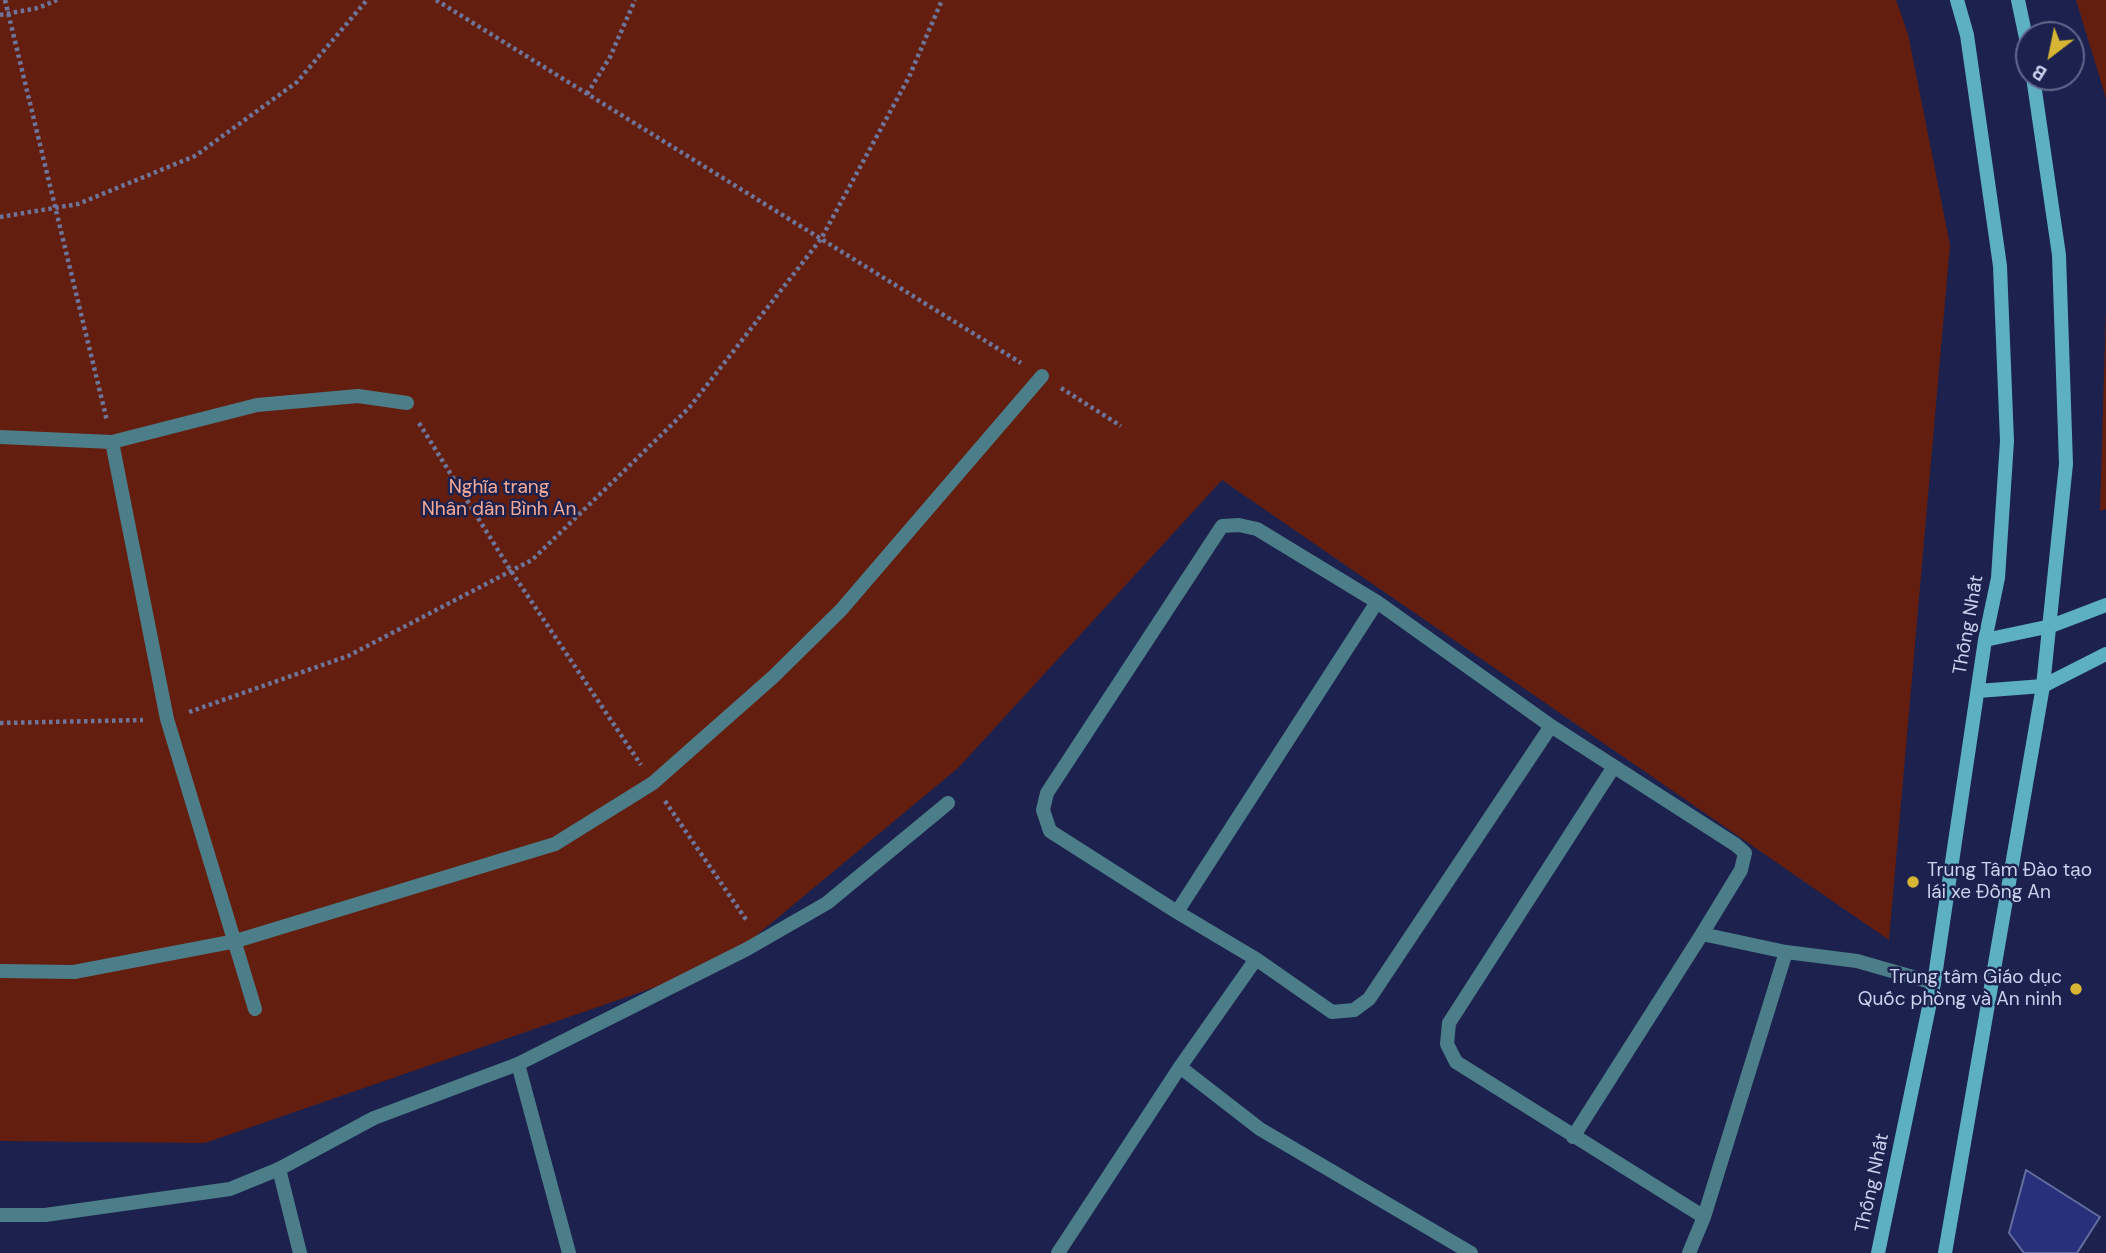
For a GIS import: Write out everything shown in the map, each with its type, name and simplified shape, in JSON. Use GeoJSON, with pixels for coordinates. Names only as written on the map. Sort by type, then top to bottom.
{"type":"FeatureCollection","features":[{"type":"Feature","properties":{"kind":"main road","name":"Thống Nhất"},"geometry":{"type":"LineString","coordinates":[[1878,1253],[1934,983],[1985,640],[1998,578],[2007,441],[2001,279],[1967,34],[1956,0]]}},
{"type":"Feature","properties":{"kind":"main road"},"geometry":{"type":"LineString","coordinates":[[2018,0],[2022,21]]}},
{"type":"Feature","properties":{"kind":"main road"},"geometry":{"type":"LineString","coordinates":[[1945,1253],[2043,686],[2066,464],[2059,255],[2035,91]]}},
{"type":"Feature","properties":{"kind":"main road"},"geometry":{"type":"LineString","coordinates":[[1985,640],[2051,626],[2106,605]]}},
{"type":"Feature","properties":{"kind":"main road"},"geometry":{"type":"LineString","coordinates":[[1978,691],[2043,686],[2106,654]]}},
{"type":"Feature","properties":{"kind":"street"},"geometry":{"type":"LineString","coordinates":[[0,971],[74,972],[236,941],[555,844],[653,783],[774,677],[841,610],[1042,376]]}},
{"type":"Feature","properties":{"kind":"street"},"geometry":{"type":"LineString","coordinates":[[0,437],[113,442],[257,405],[358,396],[407,403]]}},
{"type":"Feature","properties":{"kind":"street"},"geometry":{"type":"LineString","coordinates":[[113,442],[167,719],[255,1009]]}},
{"type":"Feature","properties":{"kind":"street"},"geometry":{"type":"LineString","coordinates":[[1550,726],[1369,999],[1354,1010],[1332,1012],[1256,959],[1051,831],[1043,810],[1047,793],[1222,526],[1239,525],[1257,529],[1377,602],[1550,726],[1745,853],[1741,870],[1573,1137]]}},
{"type":"Feature","properties":{"kind":"street"},"geometry":{"type":"LineString","coordinates":[[1177,912],[1377,602]]}},
{"type":"Feature","properties":{"kind":"street"},"geometry":{"type":"LineString","coordinates":[[1613,768],[1449,1023],[1447,1044],[1456,1062],[1704,1217]]}},
{"type":"Feature","properties":{"kind":"street"},"geometry":{"type":"LineString","coordinates":[[0,1215],[45,1215],[230,1189],[279,1169],[374,1118],[518,1064],[747,949],[828,903],[948,803]]}},
{"type":"Feature","properties":{"kind":"street"},"geometry":{"type":"LineString","coordinates":[[1702,934],[1786,952],[1857,961],[1934,983]]}},
{"type":"Feature","properties":{"kind":"street"},"geometry":{"type":"LineString","coordinates":[[1689,1253],[1704,1217],[1786,952]]}},
{"type":"Feature","properties":{"kind":"street"},"geometry":{"type":"LineString","coordinates":[[1058,1253],[1180,1067],[1256,959]]}},
{"type":"Feature","properties":{"kind":"street"},"geometry":{"type":"LineString","coordinates":[[518,1064],[569,1253]]}},
{"type":"Feature","properties":{"kind":"street"},"geometry":{"type":"LineString","coordinates":[[1180,1067],[1260,1129],[1471,1253]]}},
{"type":"Feature","properties":{"kind":"street"},"geometry":{"type":"LineString","coordinates":[[279,1169],[300,1253]]}},
{"type":"Feature","properties":{"kind":"path"},"geometry":{"type":"LineString","coordinates":[[5,0],[113,442]]}},
{"type":"Feature","properties":{"kind":"path"},"geometry":{"type":"LineString","coordinates":[[0,15],[38,8],[57,0]]}},
{"type":"Feature","properties":{"kind":"path"},"geometry":{"type":"LineString","coordinates":[[0,217],[78,204],[195,156],[297,82],[367,0]]}},
{"type":"Feature","properties":{"kind":"path"},"geometry":{"type":"LineString","coordinates":[[436,0],[1121,426]]}},
{"type":"Feature","properties":{"kind":"path"},"geometry":{"type":"LineString","coordinates":[[587,94],[610,57],[635,0]]}},
{"type":"Feature","properties":{"kind":"path"},"geometry":{"type":"LineString","coordinates":[[0,723],[167,719],[348,656],[532,561],[690,408],[821,239],[909,77],[943,0]]}},
{"type":"Feature","properties":{"kind":"path"},"geometry":{"type":"LineString","coordinates":[[407,403],[511,571],[750,925]]}},
{"type":"Feature","properties":{"kind":"green space","name":"Nghĩa trang Nhân dân Bình An"},"geometry":{"type":"Polygon","coordinates":[[[0,0],[1896,0],[1908,34],[1950,245],[1889,940],[1222,480],[958,768],[722,964],[205,1143],[0,1141],[0,0]]]}},
{"type":"Feature","properties":{"kind":"green space"},"geometry":{"type":"Polygon","coordinates":[[[2076,0],[2106,0],[2106,98],[2085,29],[2085,21],[2082,21],[2076,0]]]}},
{"type":"Feature","properties":{"kind":"green space"},"geometry":{"type":"Polygon","coordinates":[[[2106,309],[2106,509],[2100,511],[2106,309]]]}},
{"type":"Feature","properties":{"kind":"building"},"geometry":{"type":"Polygon","coordinates":[[[2026,1170],[2100,1217],[2077,1253],[2024,1253],[2009,1233],[2026,1170]]]}},
{"type":"Feature","properties":{"kind":"place","name":"Trung Tâm Đào tạo lái xe Đồng An"},"geometry":{"type":"Point","coordinates":[1913,882]}},
{"type":"Feature","properties":{"kind":"place","name":"Trung tâm Giáo dục Quốc phòng và An ninh"},"geometry":{"type":"Point","coordinates":[2076,989]}}]}
